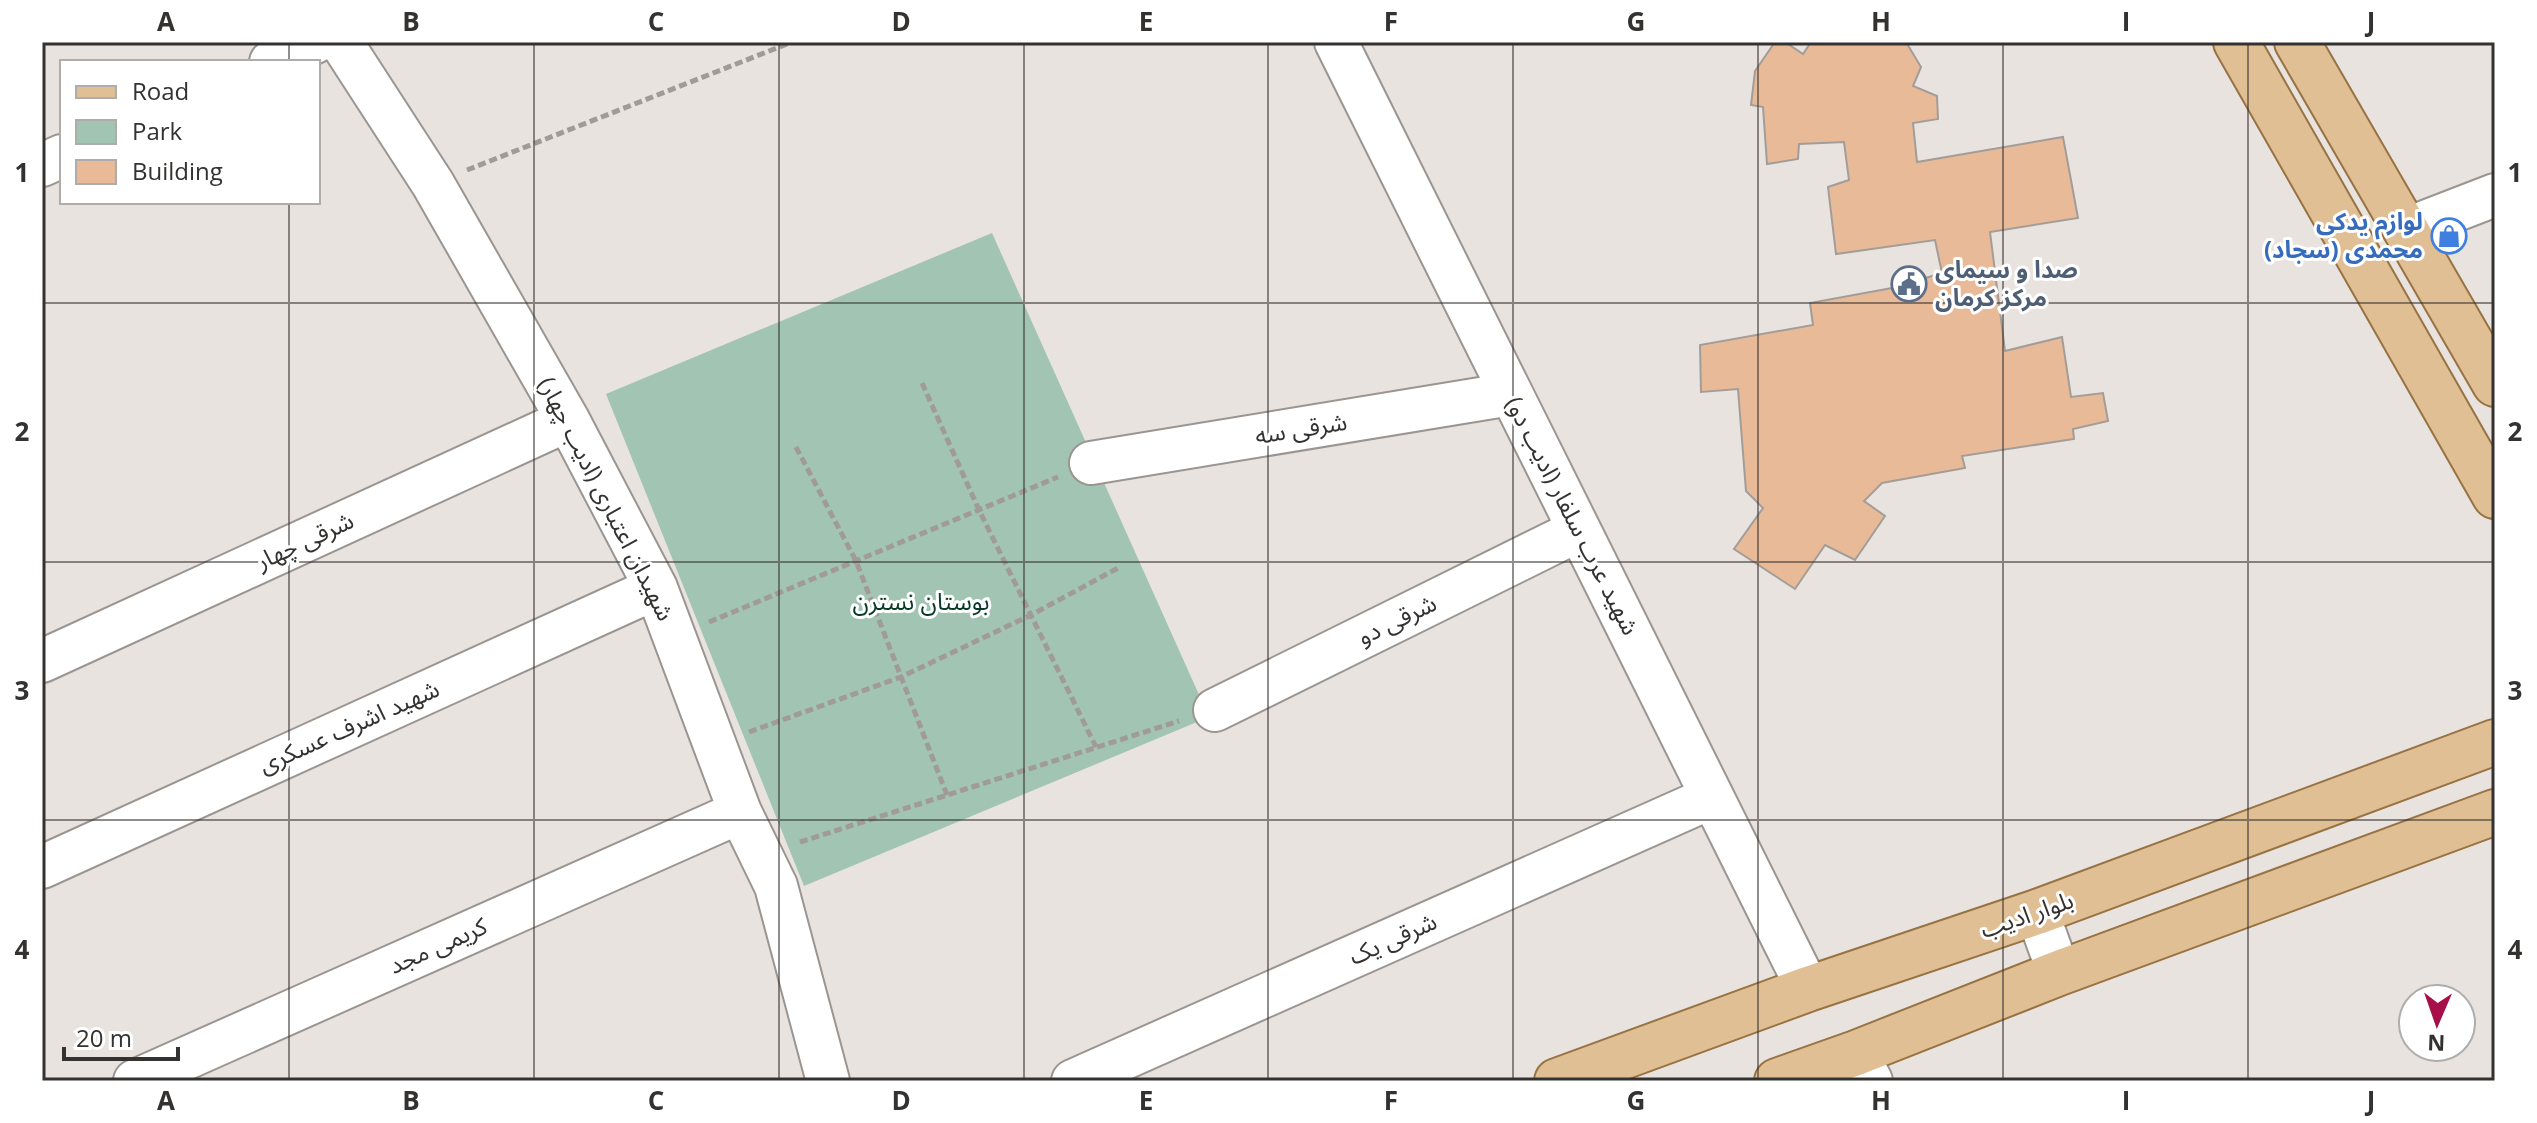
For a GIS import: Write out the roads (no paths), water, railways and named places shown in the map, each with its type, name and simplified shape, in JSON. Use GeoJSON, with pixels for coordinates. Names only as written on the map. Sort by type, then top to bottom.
{"type":"FeatureCollection","features":[{"type":"Feature","properties":{"kind":"main road"},"geometry":{"type":"LineString","coordinates":[[2236,42],[2495,496]]}},
{"type":"Feature","properties":{"kind":"main road"},"geometry":{"type":"LineString","coordinates":[[2297,42],[2495,384]]}},
{"type":"Feature","properties":{"kind":"main road","name":"بلوار ادیب"},"geometry":{"type":"LineString","coordinates":[[1557,1081],[1808,989],[2037,912],[2495,742]]}},
{"type":"Feature","properties":{"kind":"main road"},"geometry":{"type":"LineString","coordinates":[[1777,1081],[1864,1067],[2059,973],[2495,812]]}},
{"type":"Feature","properties":{"kind":"street"},"geometry":{"type":"LineString","coordinates":[[275,60],[315,42]]}},
{"type":"Feature","properties":{"kind":"street","name":"شهیدان اعتباری (ادیب چهار)"},"geometry":{"type":"LineString","coordinates":[[341,42],[433,184],[568,420],[656,588],[740,812],[776,886],[828,1081]]}},
{"type":"Feature","properties":{"kind":"street","name":"شهید عرب سلفار (ادیب دو)"},"geometry":{"type":"LineString","coordinates":[[1336,42],[1808,989]]}},
{"type":"Feature","properties":{"kind":"street"},"geometry":{"type":"LineString","coordinates":[[2407,229],[2495,195]]}},
{"type":"Feature","properties":{"kind":"street","name":"شرقی سه"},"geometry":{"type":"LineString","coordinates":[[1091,463],[1511,394]]}},
{"type":"Feature","properties":{"kind":"street","name":"شرقی چهار"},"geometry":{"type":"LineString","coordinates":[[42,661],[568,420]]}},
{"type":"Feature","properties":{"kind":"street","name":"شرقی دو"},"geometry":{"type":"LineString","coordinates":[[1215,710],[1579,530]]}},
{"type":"Feature","properties":{"kind":"street","name":"شهید اشرف عسکری"},"geometry":{"type":"LineString","coordinates":[[42,867],[656,588]]}},
{"type":"Feature","properties":{"kind":"street","name":"شرقی یک"},"geometry":{"type":"LineString","coordinates":[[1073,1081],[1712,797]]}},
{"type":"Feature","properties":{"kind":"street","name":"کریمی مجد"},"geometry":{"type":"LineString","coordinates":[[135,1081],[740,812]]}},
{"type":"Feature","properties":{"kind":"street"},"geometry":{"type":"LineString","coordinates":[[2037,912],[2059,973]]}},
{"type":"Feature","properties":{"kind":"place","name":"لوازم یدکی محمدی (سجاد)"},"geometry":{"type":"Point","coordinates":[2449,236]}},
{"type":"Feature","properties":{"kind":"place","name":"صدا و سیمای مرکز کرمان"},"geometry":{"type":"Point","coordinates":[1909,284]}},
{"type":"Feature","properties":{"kind":"park label","name":"بوستان نسترن"},"geometry":{"type":"Point","coordinates":[921,602]}}]}
